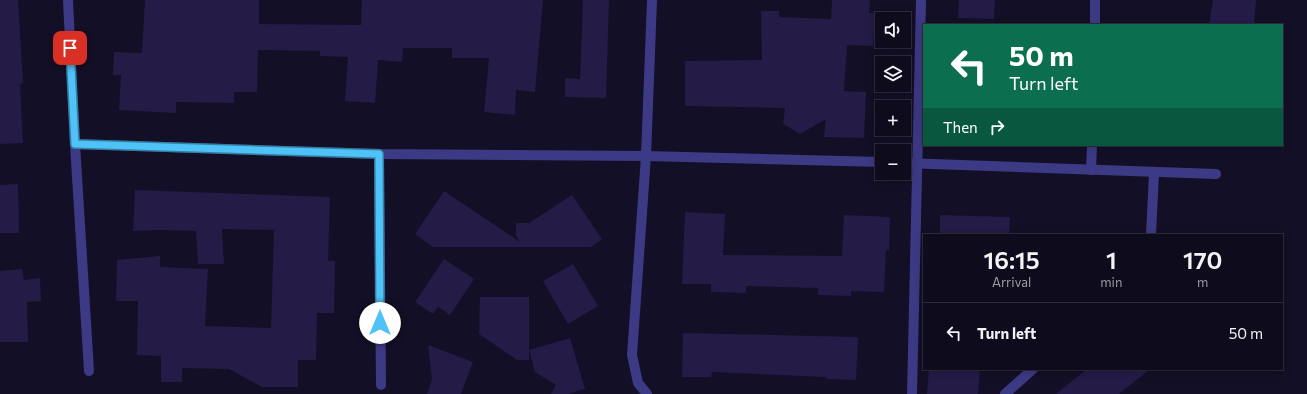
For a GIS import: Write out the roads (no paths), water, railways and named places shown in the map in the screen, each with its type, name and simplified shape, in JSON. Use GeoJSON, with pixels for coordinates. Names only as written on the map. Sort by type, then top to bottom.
{"type":"FeatureCollection","features":[{"type":"Feature","properties":{"kind":"street"},"geometry":{"type":"LineString","coordinates":[[68,0],[89,372]]}},
{"type":"Feature","properties":{"kind":"street"},"geometry":{"type":"LineString","coordinates":[[647,394],[638,383],[632,355],[646,156],[652,0]]}},
{"type":"Feature","properties":{"kind":"street"},"geometry":{"type":"LineString","coordinates":[[912,394],[921,0]]}},
{"type":"Feature","properties":{"kind":"street"},"geometry":{"type":"LineString","coordinates":[[1095,0],[1095,24]]}},
{"type":"Feature","properties":{"kind":"street"},"geometry":{"type":"LineString","coordinates":[[75,144],[379,154],[646,156],[875,162]]}},
{"type":"Feature","properties":{"kind":"street"},"geometry":{"type":"LineString","coordinates":[[1091,170],[1092,146]]}},
{"type":"Feature","properties":{"kind":"street"},"geometry":{"type":"LineString","coordinates":[[379,154],[381,384]]}},
{"type":"Feature","properties":{"kind":"street"},"geometry":{"type":"LineString","coordinates":[[911,163],[1154,173],[1216,174]]}},
{"type":"Feature","properties":{"kind":"street"},"geometry":{"type":"LineString","coordinates":[[1151,234],[1154,173]]}},
{"type":"Feature","properties":{"kind":"street"},"geometry":{"type":"LineString","coordinates":[[1004,394],[1032,370]]}}]}
